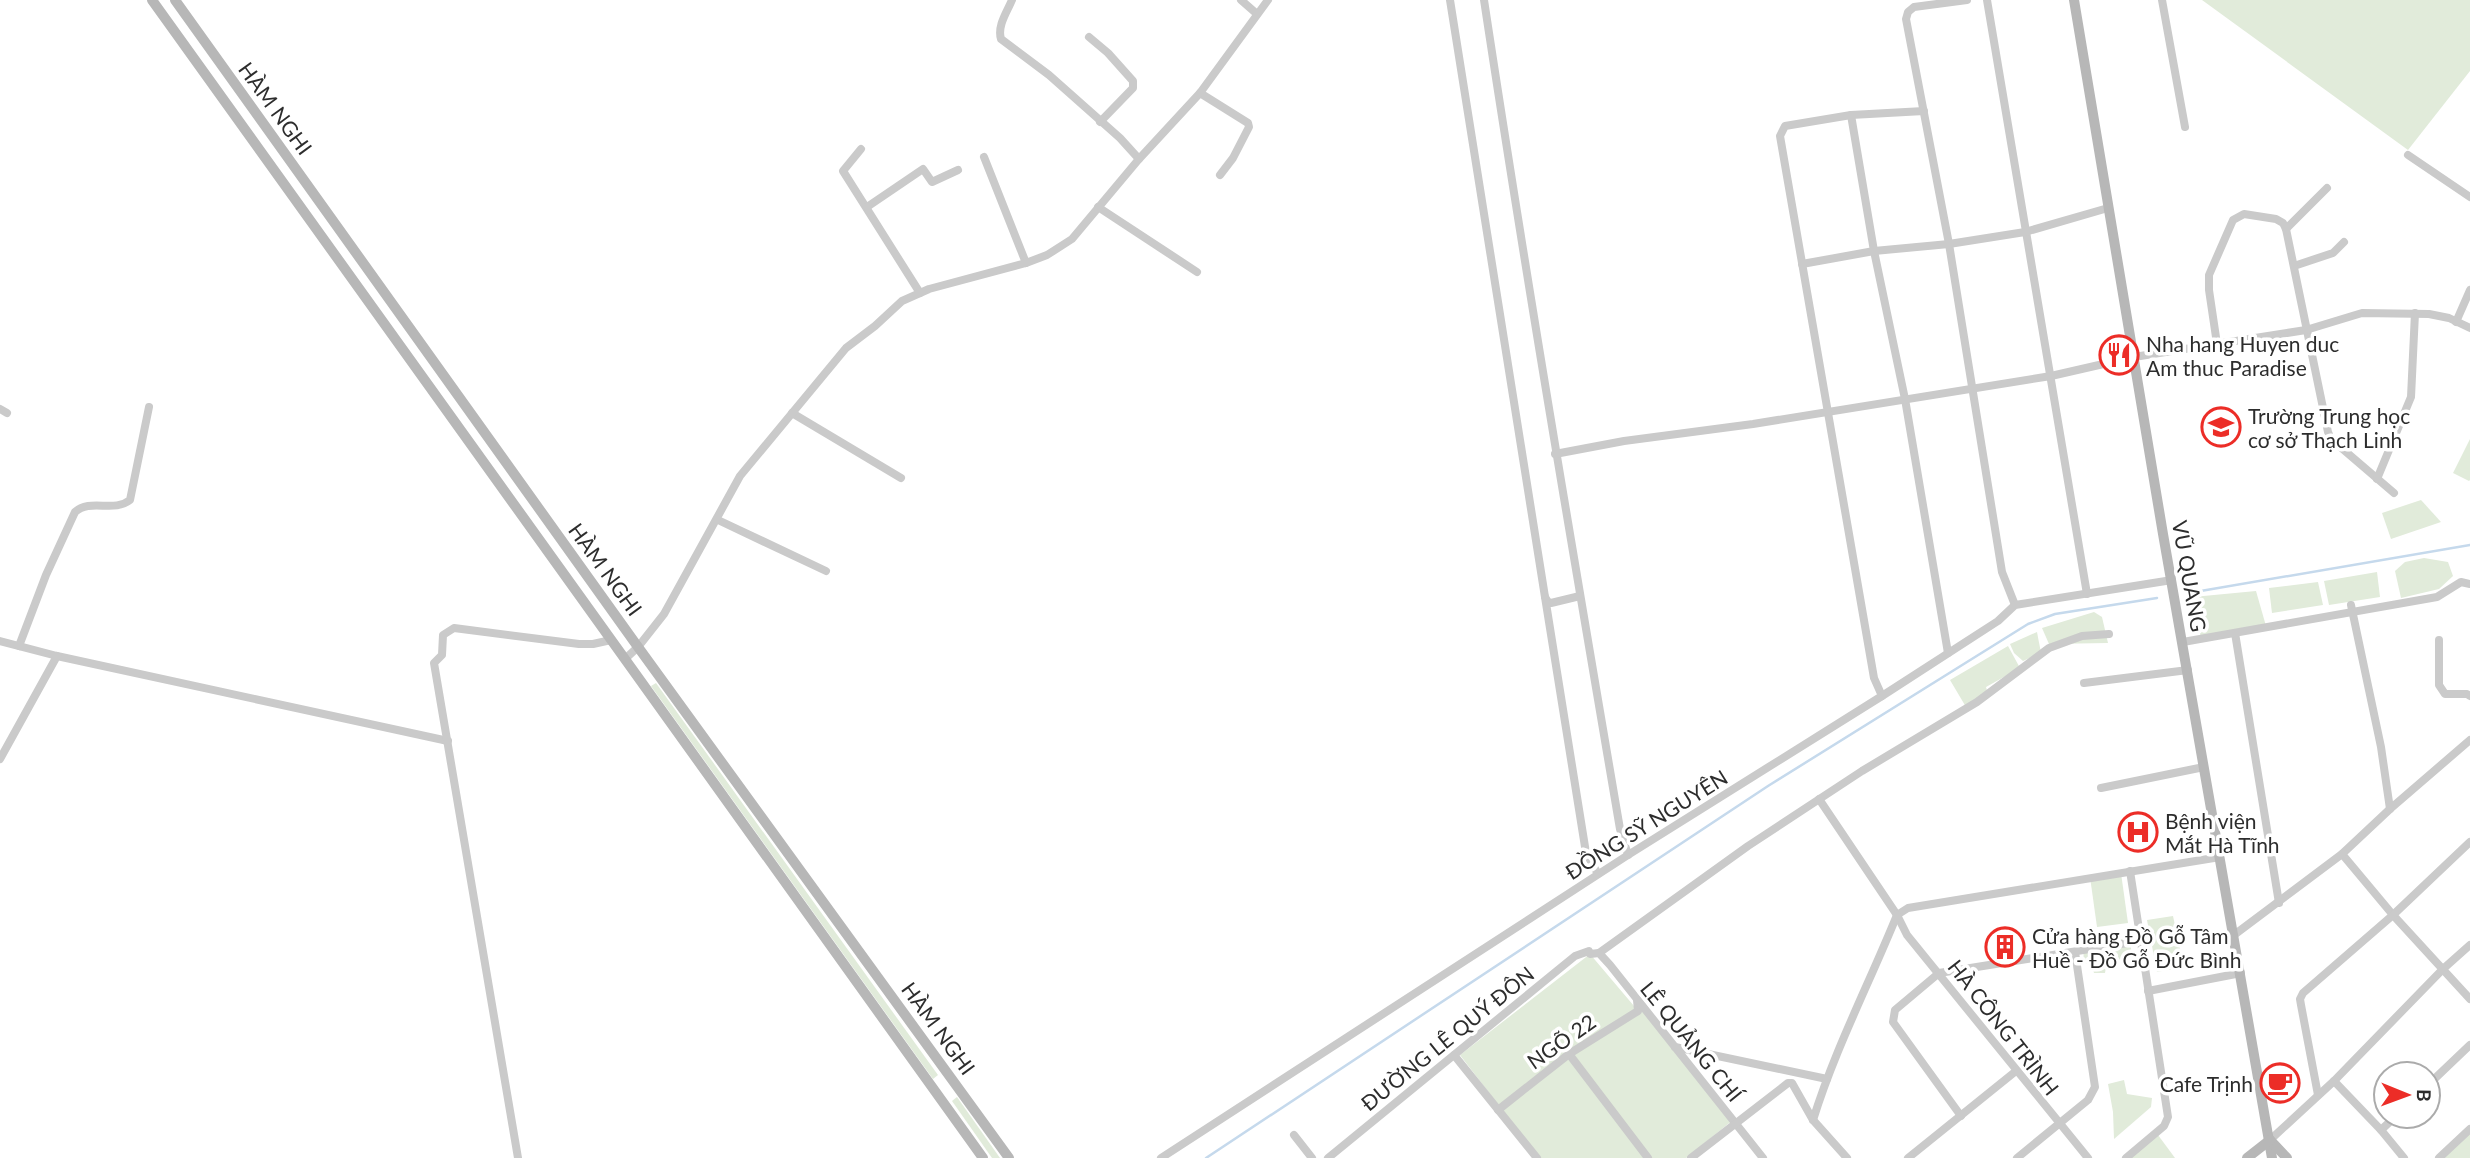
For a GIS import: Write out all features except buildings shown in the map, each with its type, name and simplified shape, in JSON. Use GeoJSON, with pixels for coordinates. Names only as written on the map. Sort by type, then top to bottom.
{"type":"FeatureCollection","features":[{"type":"Feature","properties":{"kind":"main road","name":"HÀM NGHI"},"geometry":{"type":"LineString","coordinates":[[152,0],[983,1158]]}},
{"type":"Feature","properties":{"kind":"main road","name":"HÀM NGHI"},"geometry":{"type":"LineString","coordinates":[[175,0],[638,647],[1009,1158]]}},
{"type":"Feature","properties":{"kind":"main road","name":"VŨ QUANG"},"geometry":{"type":"LineString","coordinates":[[2074,0],[2163,534],[2272,1158]]}},
{"type":"Feature","properties":{"kind":"main road"},"geometry":{"type":"LineString","coordinates":[[2247,1158],[2270,1140],[2287,1158]]}},
{"type":"Feature","properties":{"kind":"street"},"geometry":{"type":"LineString","coordinates":[[1012,0],[1001,25],[1001,39],[1049,75],[1120,138],[1139,159]]}},
{"type":"Feature","properties":{"kind":"street"},"geometry":{"type":"LineString","coordinates":[[1241,0],[1257,14]]}},
{"type":"Feature","properties":{"kind":"street"},"geometry":{"type":"LineString","coordinates":[[625,659],[664,614],[740,476],[846,348],[902,301],[920,293],[1026,263],[1047,255],[1066,243],[1200,93],[1268,0]]}},
{"type":"Feature","properties":{"kind":"street"},"geometry":{"type":"LineString","coordinates":[[1450,0],[1586,853],[1598,874]]}},
{"type":"Feature","properties":{"kind":"street"},"geometry":{"type":"LineString","coordinates":[[1484,0],[1555,454],[1620,829],[1628,855]]}},
{"type":"Feature","properties":{"kind":"street"},"geometry":{"type":"LineString","coordinates":[[1967,0],[1914,7],[1906,15],[1974,389],[1981,452],[2002,572],[2015,605],[2172,580]]}},
{"type":"Feature","properties":{"kind":"street"},"geometry":{"type":"LineString","coordinates":[[1987,0],[2087,594]]}},
{"type":"Feature","properties":{"kind":"street"},"geometry":{"type":"LineString","coordinates":[[2162,0],[2185,127]]}},
{"type":"Feature","properties":{"kind":"street"},"geometry":{"type":"LineString","coordinates":[[1089,37],[1108,53],[1133,81],[1133,88],[1100,122]]}},
{"type":"Feature","properties":{"kind":"street"},"geometry":{"type":"LineString","coordinates":[[1200,93],[1248,123],[1249,127],[1233,158],[1220,174]]}},
{"type":"Feature","properties":{"kind":"street"},"geometry":{"type":"LineString","coordinates":[[1882,696],[1874,678],[1780,136],[1785,126],[1851,115],[1924,111]]}},
{"type":"Feature","properties":{"kind":"street"},"geometry":{"type":"LineString","coordinates":[[1851,115],[1874,251],[1905,399],[1948,653]]}},
{"type":"Feature","properties":{"kind":"street"},"geometry":{"type":"LineString","coordinates":[[861,149],[843,171],[920,293]]}},
{"type":"Feature","properties":{"kind":"street"},"geometry":{"type":"LineString","coordinates":[[2408,155],[2470,197]]}},
{"type":"Feature","properties":{"kind":"street"},"geometry":{"type":"LineString","coordinates":[[984,157],[1026,263]]}},
{"type":"Feature","properties":{"kind":"street"},"geometry":{"type":"LineString","coordinates":[[867,208],[923,169],[932,182],[958,170]]}},
{"type":"Feature","properties":{"kind":"street"},"geometry":{"type":"LineString","coordinates":[[2286,229],[2327,188]]}},
{"type":"Feature","properties":{"kind":"street"},"geometry":{"type":"LineString","coordinates":[[1098,207],[1197,272]]}},
{"type":"Feature","properties":{"kind":"street"},"geometry":{"type":"LineString","coordinates":[[1802,264],[1874,251],[1949,244],[2025,232],[2108,208]]}},
{"type":"Feature","properties":{"kind":"street"},"geometry":{"type":"LineString","coordinates":[[2217,344],[2209,275],[2233,220],[2244,215],[2276,219],[2283,223],[2286,229],[2331,439],[2394,493]]}},
{"type":"Feature","properties":{"kind":"street"},"geometry":{"type":"LineString","coordinates":[[2294,266],[2333,253],[2344,242]]}},
{"type":"Feature","properties":{"kind":"street"},"geometry":{"type":"LineString","coordinates":[[2456,322],[2470,290]]}},
{"type":"Feature","properties":{"kind":"street"},"geometry":{"type":"LineString","coordinates":[[1555,454],[1624,441],[1753,424],[2051,376],[2134,357],[2306,330],[2362,313],[2440,316],[2470,328]]}},
{"type":"Feature","properties":{"kind":"street"},"geometry":{"type":"LineString","coordinates":[[2377,479],[2411,397],[2415,313]]}},
{"type":"Feature","properties":{"kind":"street"},"geometry":{"type":"LineString","coordinates":[[19,646],[50,565],[75,512],[84,506],[122,505],[130,500],[149,407]]}},
{"type":"Feature","properties":{"kind":"street"},"geometry":{"type":"LineString","coordinates":[[792,413],[901,478]]}},
{"type":"Feature","properties":{"kind":"street"},"geometry":{"type":"LineString","coordinates":[[718,520],[827,571]]}},
{"type":"Feature","properties":{"kind":"street"},"geometry":{"type":"LineString","coordinates":[[2183,642],[2352,608],[2437,597],[2461,582],[2470,583]]}},
{"type":"Feature","properties":{"kind":"street"},"geometry":{"type":"LineString","coordinates":[[1545,597],[1548,602],[1555,602],[1580,596]]}},
{"type":"Feature","properties":{"kind":"street","name":"ĐỒNG SỸ NGUYÊN"},"geometry":{"type":"LineString","coordinates":[[1161,1158],[1598,874],[1998,621],[2015,605]]}},
{"type":"Feature","properties":{"kind":"street"},"geometry":{"type":"LineString","coordinates":[[2352,608],[2381,747],[2390,809]]}},
{"type":"Feature","properties":{"kind":"street"},"geometry":{"type":"LineString","coordinates":[[518,1158],[434,663],[442,655],[442,638],[447,631],[460,628],[579,644],[611,640]]}},
{"type":"Feature","properties":{"kind":"street"},"geometry":{"type":"LineString","coordinates":[[2235,633],[2279,903]]}},
{"type":"Feature","properties":{"kind":"street","name":"ĐƯỜNG LÊ QUÝ ĐÔN"},"geometry":{"type":"LineString","coordinates":[[1328,1158],[1575,956],[1589,951],[1594,954],[1819,799],[1977,702],[2049,648],[2082,636],[2109,634]]}},
{"type":"Feature","properties":{"kind":"street"},"geometry":{"type":"LineString","coordinates":[[2440,640],[2441,691],[2445,694],[2470,696]]}},
{"type":"Feature","properties":{"kind":"street"},"geometry":{"type":"LineString","coordinates":[[0,641],[57,656],[448,741]]}},
{"type":"Feature","properties":{"kind":"street"},"geometry":{"type":"LineString","coordinates":[[0,759],[57,656]]}},
{"type":"Feature","properties":{"kind":"street"},"geometry":{"type":"LineString","coordinates":[[2084,683],[2188,670]]}},
{"type":"Feature","properties":{"kind":"street"},"geometry":{"type":"LineString","coordinates":[[2234,935],[2342,855],[2390,809],[2470,740]]}},
{"type":"Feature","properties":{"kind":"street"},"geometry":{"type":"LineString","coordinates":[[2101,788],[2204,767]]}},
{"type":"Feature","properties":{"kind":"street","name":"HÀ CÔNG TRÌNH"},"geometry":{"type":"LineString","coordinates":[[1819,799],[1897,915],[1907,935],[2088,1158]]}},
{"type":"Feature","properties":{"kind":"street"},"geometry":{"type":"LineString","coordinates":[[2318,1095],[2300,999],[2303,993],[2393,915],[2470,842]]}},
{"type":"Feature","properties":{"kind":"street"},"geometry":{"type":"LineString","coordinates":[[2342,855],[2470,999]]}},
{"type":"Feature","properties":{"kind":"street"},"geometry":{"type":"LineString","coordinates":[[1814,1121],[1850,1019],[1897,915],[1908,908],[2220,856]]}},
{"type":"Feature","properties":{"kind":"street"},"geometry":{"type":"LineString","coordinates":[[2126,1158],[2164,1126],[2168,1117],[2130,871]]}},
{"type":"Feature","properties":{"kind":"street"},"geometry":{"type":"LineString","coordinates":[[1961,1116],[1893,1022],[1895,1010],[1939,973],[2140,941]]}},
{"type":"Feature","properties":{"kind":"street"},"geometry":{"type":"LineString","coordinates":[[2270,1140],[2334,1081],[2470,945]]}},
{"type":"Feature","properties":{"kind":"street"},"geometry":{"type":"LineString","coordinates":[[2017,1158],[2088,1100],[2095,1087],[2075,952]]}},
{"type":"Feature","properties":{"kind":"street","name":"LÊ QUẢNG CHÍ"},"geometry":{"type":"LineString","coordinates":[[1594,954],[1637,1000],[1763,1158]]}},
{"type":"Feature","properties":{"kind":"street"},"geometry":{"type":"LineString","coordinates":[[2148,991],[2241,973]]}},
{"type":"Feature","properties":{"kind":"street","name":"NGÕ 22"},"geometry":{"type":"LineString","coordinates":[[1498,1110],[1569,1054],[1639,1011],[1637,1000]]}},
{"type":"Feature","properties":{"kind":"street"},"geometry":{"type":"LineString","coordinates":[[2442,1072],[2470,1045]]}},
{"type":"Feature","properties":{"kind":"street"},"geometry":{"type":"LineString","coordinates":[[1675,1047],[1827,1079]]}},
{"type":"Feature","properties":{"kind":"street"},"geometry":{"type":"LineString","coordinates":[[1569,1054],[1648,1158]]}},
{"type":"Feature","properties":{"kind":"street"},"geometry":{"type":"LineString","coordinates":[[1454,1055],[1536,1158]]}},
{"type":"Feature","properties":{"kind":"street"},"geometry":{"type":"LineString","coordinates":[[1908,1158],[2016,1071]]}},
{"type":"Feature","properties":{"kind":"street"},"geometry":{"type":"LineString","coordinates":[[2334,1081],[2372,1121]]}},
{"type":"Feature","properties":{"kind":"street"},"geometry":{"type":"LineString","coordinates":[[1691,1158],[1788,1083],[1792,1083],[1814,1121],[1847,1158]]}},
{"type":"Feature","properties":{"kind":"street"},"geometry":{"type":"LineString","coordinates":[[2439,1158],[2470,1129]]}},
{"type":"Feature","properties":{"kind":"street"},"geometry":{"type":"LineString","coordinates":[[2381,1130],[2404,1158]]}},
{"type":"Feature","properties":{"kind":"street"},"geometry":{"type":"LineString","coordinates":[[1294,1135],[1312,1158]]}},
{"type":"Feature","properties":{"kind":"green space"},"geometry":{"type":"Polygon","coordinates":[[[2202,0],[2470,0],[2470,71],[2408,150],[2202,0]]]}},
{"type":"Feature","properties":{"kind":"green space"},"geometry":{"type":"Polygon","coordinates":[[[2470,439],[2470,480],[2469,481],[2453,473],[2470,439]]]}},
{"type":"Feature","properties":{"kind":"green space"},"geometry":{"type":"Polygon","coordinates":[[[2421,500],[2441,522],[2391,539],[2382,513],[2421,500]]]}},
{"type":"Feature","properties":{"kind":"green space"},"geometry":{"type":"Polygon","coordinates":[[[2424,558],[2448,562],[2453,576],[2439,589],[2401,598],[2395,571],[2405,562],[2424,558]]]}},
{"type":"Feature","properties":{"kind":"green space"},"geometry":{"type":"Polygon","coordinates":[[[2377,572],[2380,597],[2329,605],[2324,581],[2377,572]]]}},
{"type":"Feature","properties":{"kind":"green space"},"geometry":{"type":"Polygon","coordinates":[[[2318,582],[2323,605],[2272,613],[2269,588],[2318,582]]]}},
{"type":"Feature","properties":{"kind":"green space"},"geometry":{"type":"Polygon","coordinates":[[[2256,591],[2266,626],[2201,639],[2193,597],[2256,591]]]}},
{"type":"Feature","properties":{"kind":"green space"},"geometry":{"type":"Polygon","coordinates":[[[2094,612],[2102,617],[2108,643],[2049,644],[2042,628],[2094,612]]]}},
{"type":"Feature","properties":{"kind":"green space"},"geometry":{"type":"Polygon","coordinates":[[[2037,632],[2041,653],[2023,661],[2014,653],[2010,644],[2037,632]]]}},
{"type":"Feature","properties":{"kind":"green space"},"geometry":{"type":"Polygon","coordinates":[[[2008,646],[2020,668],[1986,687],[1988,694],[1966,707],[1950,680],[2008,646]]]}},
{"type":"Feature","properties":{"kind":"green space"},"geometry":{"type":"Polygon","coordinates":[[[656,683],[938,1075],[933,1079],[651,686],[656,683]]]}},
{"type":"Feature","properties":{"kind":"green space"},"geometry":{"type":"Polygon","coordinates":[[[2121,873],[2128,923],[2097,927],[2090,877],[2121,873]]]}},
{"type":"Feature","properties":{"kind":"green space"},"geometry":{"type":"Polygon","coordinates":[[[2173,916],[2184,967],[2157,972],[2147,920],[2173,916]]]}},
{"type":"Feature","properties":{"kind":"green space"},"geometry":{"type":"Polygon","coordinates":[[[2130,938],[2132,958],[2107,961],[2105,973],[2094,973],[2091,964],[2084,963],[2083,946],[2130,938]]]}},
{"type":"Feature","properties":{"kind":"green space"},"geometry":{"type":"Polygon","coordinates":[[[1590,954],[1634,1006],[1639,1002],[1733,1120],[1686,1158],[1539,1158],[1460,1055],[1590,954]]]}},
{"type":"Feature","properties":{"kind":"green space"},"geometry":{"type":"Polygon","coordinates":[[[2124,1080],[2127,1094],[2152,1098],[2151,1107],[2114,1139],[2108,1084],[2124,1080]]]}},
{"type":"Feature","properties":{"kind":"green space"},"geometry":{"type":"Polygon","coordinates":[[[957,1097],[1000,1158],[992,1158],[952,1101],[957,1097]]]}},
{"type":"Feature","properties":{"kind":"green space"},"geometry":{"type":"Polygon","coordinates":[[[2470,1131],[2470,1158],[2438,1158],[2470,1131]]]}},
{"type":"Feature","properties":{"kind":"green space"},"geometry":{"type":"Polygon","coordinates":[[[2158,1135],[2175,1158],[2128,1158],[2158,1135]]]}},
{"type":"Feature","properties":{"kind":"waterway"},"geometry":{"type":"LineString","coordinates":[[2189,593],[2470,545]]}},
{"type":"Feature","properties":{"kind":"waterway"},"geometry":{"type":"LineString","coordinates":[[1206,1158],[1768,786],[2028,624],[2055,614],[2157,598]]}},
{"type":"Feature","properties":{"kind":"place","name":"Nha hang Huyen duc Am thuc Paradise"},"geometry":{"type":"Point","coordinates":[2119,355]}},
{"type":"Feature","properties":{"kind":"place","name":"Trường Trung học cơ sở Thạch Linh"},"geometry":{"type":"Point","coordinates":[2221,427]}},
{"type":"Feature","properties":{"kind":"place","name":"Bệnh viện Mắt Hà Tĩnh"},"geometry":{"type":"Point","coordinates":[2138,832]}},
{"type":"Feature","properties":{"kind":"place","name":"Cửa hàng Đồ Gỗ Tâm Huề - Đồ Gỗ Đức Bình"},"geometry":{"type":"Point","coordinates":[2005,947]}},
{"type":"Feature","properties":{"kind":"place","name":"Cafe Trịnh"},"geometry":{"type":"Point","coordinates":[2280,1083]}}]}
